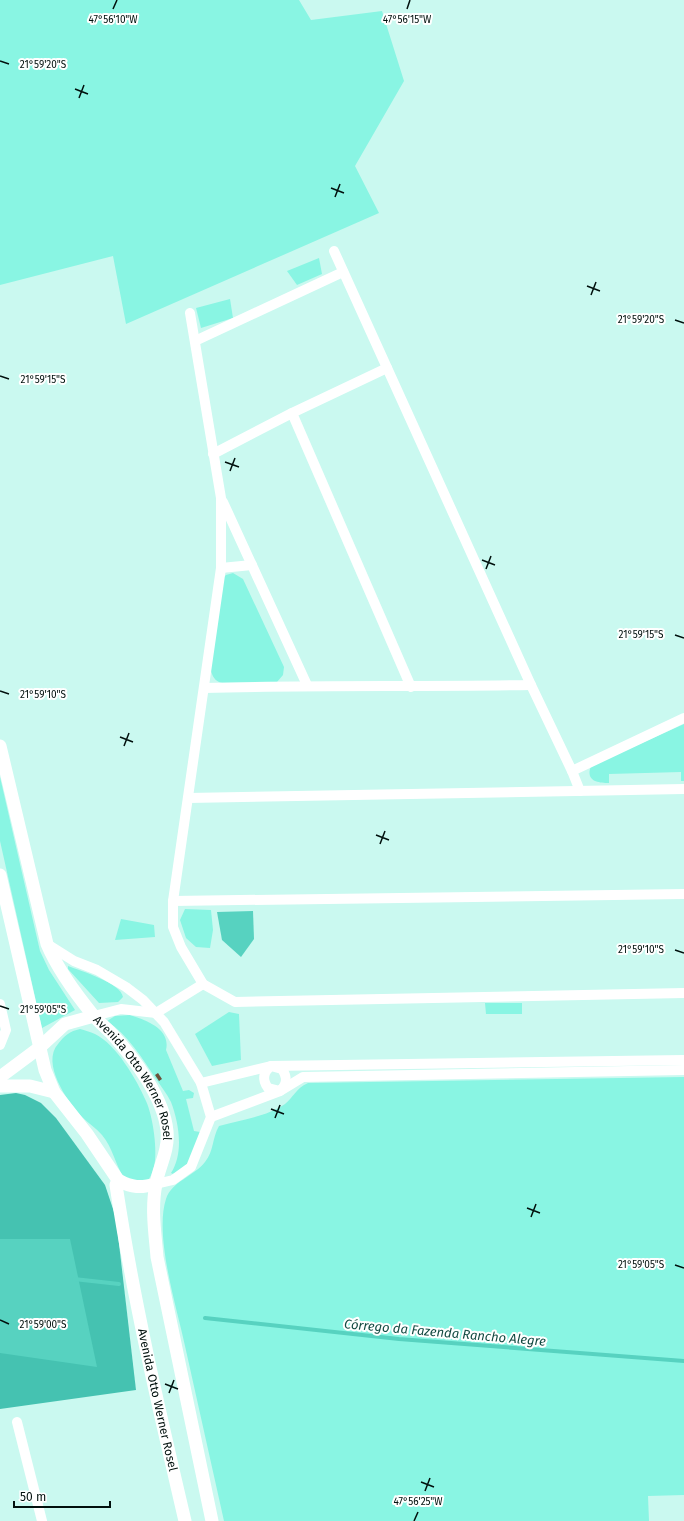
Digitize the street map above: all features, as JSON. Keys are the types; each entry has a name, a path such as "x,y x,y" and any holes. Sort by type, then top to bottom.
{"street":[{"path":"334,251 580,791"},
{"path":"195,341 343,272"},
{"path":"190,313 212,454 221,498 221,568 173,901 173,927 181,947 203,984 235,1002 684,993"},
{"path":"212,454 292,413 386,368"},
{"path":"292,413 411,688"},
{"path":"221,498 307,686"},
{"path":"221,568 252,565"},
{"path":"204,688 307,686 411,688 531,685"},
{"path":"572,771 684,718"},
{"name":"Avenida Otto Werner Rosel","path":"0,746 46,944 57,968 94,1016 113,1035 131,1058 157,1098 162,1110 167,1131 166,1147 156,1184 154,1220 157,1257 212,1521"},
{"path":"188,798 684,789"},
{"path":"0,876 39,1048 45,1070 54,1092 87,1134 118,1180 129,1186 142,1187 173,1180 191,1167 211,1117 201,1084 164,1022 143,1000 126,987 97,970 74,961 46,944"},
{"path":"173,901 684,894"},
{"path":"0,1077 39,1048 65,1024 121,1009 156,1013 203,984"},
{"path":"0,1004 6,1030 1,1044"},
{"path":"201,1084 271,1066 684,1060"},
{"path":"271,1066 282,1069 286,1077 285,1086 280,1091"},
{"path":"271,1066 265,1072 264,1080 268,1088 280,1091"},
{"path":"211,1117 280,1091 303,1077 684,1070"},
{"path":"0,1086 30,1086 54,1092"},
{"name":"Avenida Otto Werner Rosel","path":"118,1180 116,1185 121,1219 137,1306 185,1521"},
{"path":"16,1422 42,1521"}],"shaded area":[{"path":"0,0 299,0 311,20 382,11 404,81 355,166 379,213 126,324 113,256 0,285"},
{"path":"319,258 322,274 297,285 287,271"},
{"path":"230,299 233,318 201,328 196,308"},
{"path":"233,573 243,579 284,667 283,675 277,682 238,684 223,683 217,681 212,674 210,668 223,578 226,575"},
{"path":"684,724 684,781 681,781 681,772 609,774 609,783 597,782 591,778 591,766"},
{"path":"0,777 40,951 49,970 75,1010 42,1028 0,841"},
{"path":"185,909 211,910 213,930 210,948 196,947 186,938 180,920"},
{"path":"253,911 254,939 241,957 222,940 217,912"},
{"path":"121,919 154,925 155,937 115,940"},
{"path":"68,966 108,982 121,992 123,997 118,1002 99,1003 68,969"},
{"path":"485,1003 522,1003 522,1014 486,1014"},
{"path":"229,1012 239,1014 241,1060 212,1066 195,1034"},
{"path":"130,1015 156,1026 161,1031 165,1036 167,1043 166,1050 183,1091 189,1090 194,1093 193,1098 186,1099 194,1131 200,1132 188,1166 173,1174 171,1173 178,1156 179,1138 171,1102 134,1047 122,1033 107,1021 115,1016"},
{"path":"80,1029 95,1034 111,1046 125,1063 146,1101 153,1125 155,1143 154,1169 148,1181 141,1183 124,1178 106,1140 100,1132 84,1119 75,1109 58,1082 52,1061 54,1052 58,1044 65,1036"},
{"path":"684,1077 684,1495 648,1496 649,1521 224,1521 172,1293 163,1232 163,1214 166,1199 169,1193 178,1183 195,1172 208,1158 219,1126 253,1118 270,1112 285,1104 297,1090 308,1083"},
{"path":"16,1093 25,1095 41,1103 56,1118 105,1185 116,1218 136,1390 0,1409 0,1095"},
{"path":"0,1239 70,1239 97,1367 0,1353"}],"building":[{"path":"158,1073 162,1079 159,1081 155,1075"}],"waterway":[{"name":"Córrego da Fazenda Rancho Alegre","path":"74,1279 119,1284"},
{"name":"Córrego da Fazenda Rancho Alegre","path":"205,1318 399,1339 684,1361"}]}
